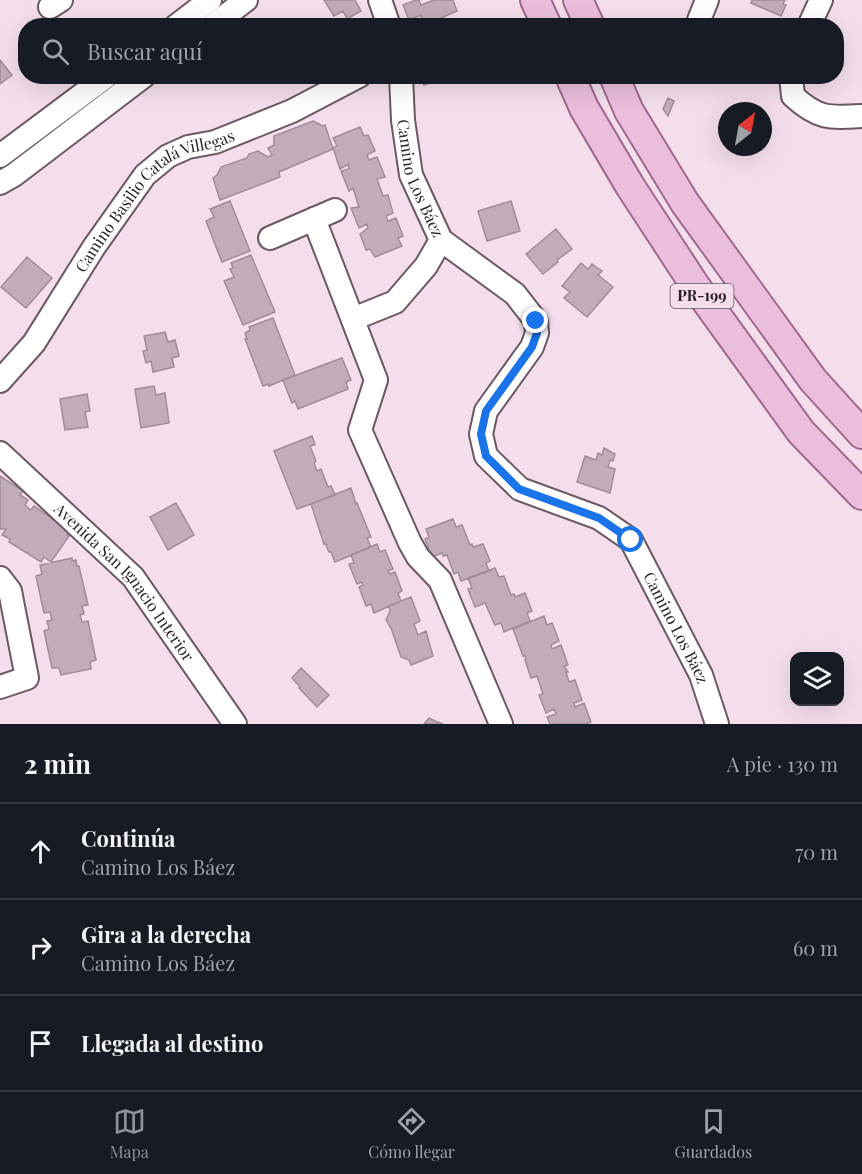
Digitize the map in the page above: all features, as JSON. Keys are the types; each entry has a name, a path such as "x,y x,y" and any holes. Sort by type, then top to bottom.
{"main road":[{"path":"535,0 543,18"},
{"path":"579,0 587,18"},
{"name":"PR-199","path":"574,84 584,108 696,287 801,432 862,495"},
{"name":"PR-199","path":"617,84 629,111 685,203 813,380 862,434"}],"street":[{"path":"186,18 210,0"},
{"path":"222,18 246,0"},
{"path":"380,0 386,18"},
{"path":"813,18 821,0"},
{"path":"1,154 96,84"},
{"path":"0,183 133,84"},
{"name":"Camino Basilio Catalá Villegas","path":"0,381 34,343 94,247 145,175 168,156 188,147 215,142 292,111 343,84"},
{"name":"Camino Los Báez","path":"401,84 403,120 411,175 441,240 515,294 536,321 537,333 532,347 486,411 481,434 486,456 519,489 599,518 631,540 701,675 717,724"},
{"path":"792,84 793,96 809,111 831,118 862,116"},
{"path":"270,237 336,210"},
{"path":"314,219 376,380 360,430 410,543 418,557 440,580 501,724"},
{"path":"353,319 395,302 426,266 441,240"},
{"name":"Avenida San Ignacio Interior","path":"0,453 133,577 235,724"},
{"path":"0,578 10,591 27,678 0,687"}],"building":[{"path":"324,0 355,0 361,11 349,18 343,11 334,16"},
{"path":"416,0 419,0 421,5 434,0 453,0 457,11 441,18 422,18 421,15 408,18 403,5"},
{"path":"752,0 785,0 783,4 786,5 781,16 751,3"},
{"path":"0,60 12,75 0,84"},
{"path":"668,98 674,101 668,116 663,109"},
{"path":"313,121 325,125 333,149 279,172 280,177 220,200 213,178 221,167 247,158 249,154 258,151 268,157 272,155 268,148 274,145 274,136"},
{"path":"360,127 364,136 368,135 375,151 367,155 369,160 377,157 385,177 377,179 383,196 388,195 393,213 386,216 388,221 396,218 403,236 398,238 402,246 375,257 370,249 366,250 360,234 368,228 367,224 359,228 351,208 359,207 353,188 349,191 341,171 349,169 348,164 340,169 333,148 337,146 333,138"},
{"path":"230,201 250,251 222,262 206,221 214,217 210,209"},
{"path":"511,201 520,231 487,241 478,211"},
{"path":"556,229 572,249 543,274 526,254"},
{"path":"251,255 275,312 243,325 224,281 234,277 230,269 233,268 231,263"},
{"path":"27,257 52,278 26,308 1,287"},
{"path":"581,263 588,269 592,264 602,271 598,275 613,287 587,317 564,298 570,292 562,286"},
{"path":"273,318 295,375 269,386 269,384 263,386 245,339 247,339 245,333 250,330 249,327"},
{"path":"165,332 168,342 175,340 179,356 172,358 174,367 153,372 151,361 146,363 143,351 147,350 144,336"},
{"path":"342,358 351,380 346,382 348,389 298,409 295,401 292,403 283,380"},
{"path":"154,386 156,395 165,393 169,423 141,428 135,389"},
{"path":"87,394 90,411 85,412 88,427 65,430 60,399"},
{"path":"312,436 315,445 310,446 317,471 321,469 328,487 331,486 335,495 297,509 274,451"},
{"path":"604,448 615,454 608,467 615,469 610,493 577,482 585,456 596,460 598,453 602,455"},
{"path":"0,476 23,491 20,495 28,500 25,505 31,510 34,506 70,531 51,562 44,557 41,562 2,535 6,529 0,529"},
{"path":"351,488 371,537 367,538 371,547 335,562 331,552 324,544 311,504"},
{"path":"176,503 194,535 168,550 150,517"},
{"path":"453,519 456,527 462,525 470,545 472,544 473,547 483,544 490,561 486,563 489,571 461,581 458,572 454,574 447,555 443,556 442,553 432,557 425,539 429,537 426,529"},
{"path":"377,544 380,552 385,550 393,569 388,571 390,574 395,572 402,591 398,593 401,601 374,613 371,604 366,606 359,587 363,585 361,582 357,584 349,564 354,563 351,555"},
{"path":"72,558 72,561 76,560 79,566 88,605 82,606 84,614 80,615 82,622 88,621 96,660 90,662 91,669 61,675 59,668 52,668 44,631 49,629 47,621 52,620 50,612 44,613 36,576 42,574 40,565"},
{"path":"495,568 499,577 504,576 511,595 514,594 515,597 525,593 532,611 527,613 530,621 504,632 501,623 495,625 485,603 475,607 468,589 472,588 468,578"},
{"path":"411,597 420,621 414,624 418,635 426,631 433,656 411,665 409,660 401,657 386,620 390,611 389,606"},
{"path":"544,616 547,625 552,623 559,641 551,645 552,649 561,645 568,665 564,666 568,672 566,672 569,682 575,680 582,700 574,703 575,707 584,703 591,722 550,724 547,717 556,714 554,709 546,713 539,695 543,694 537,676 531,678 525,655 523,656 513,629"},
{"path":"301,668 329,695 317,707 292,678"},
{"path":"429,718 435,721 443,724 424,724"}],"route":[{"path":"536,321 537,333 532,347 486,411 481,434 486,456 519,489 599,518 631,540"}]}
